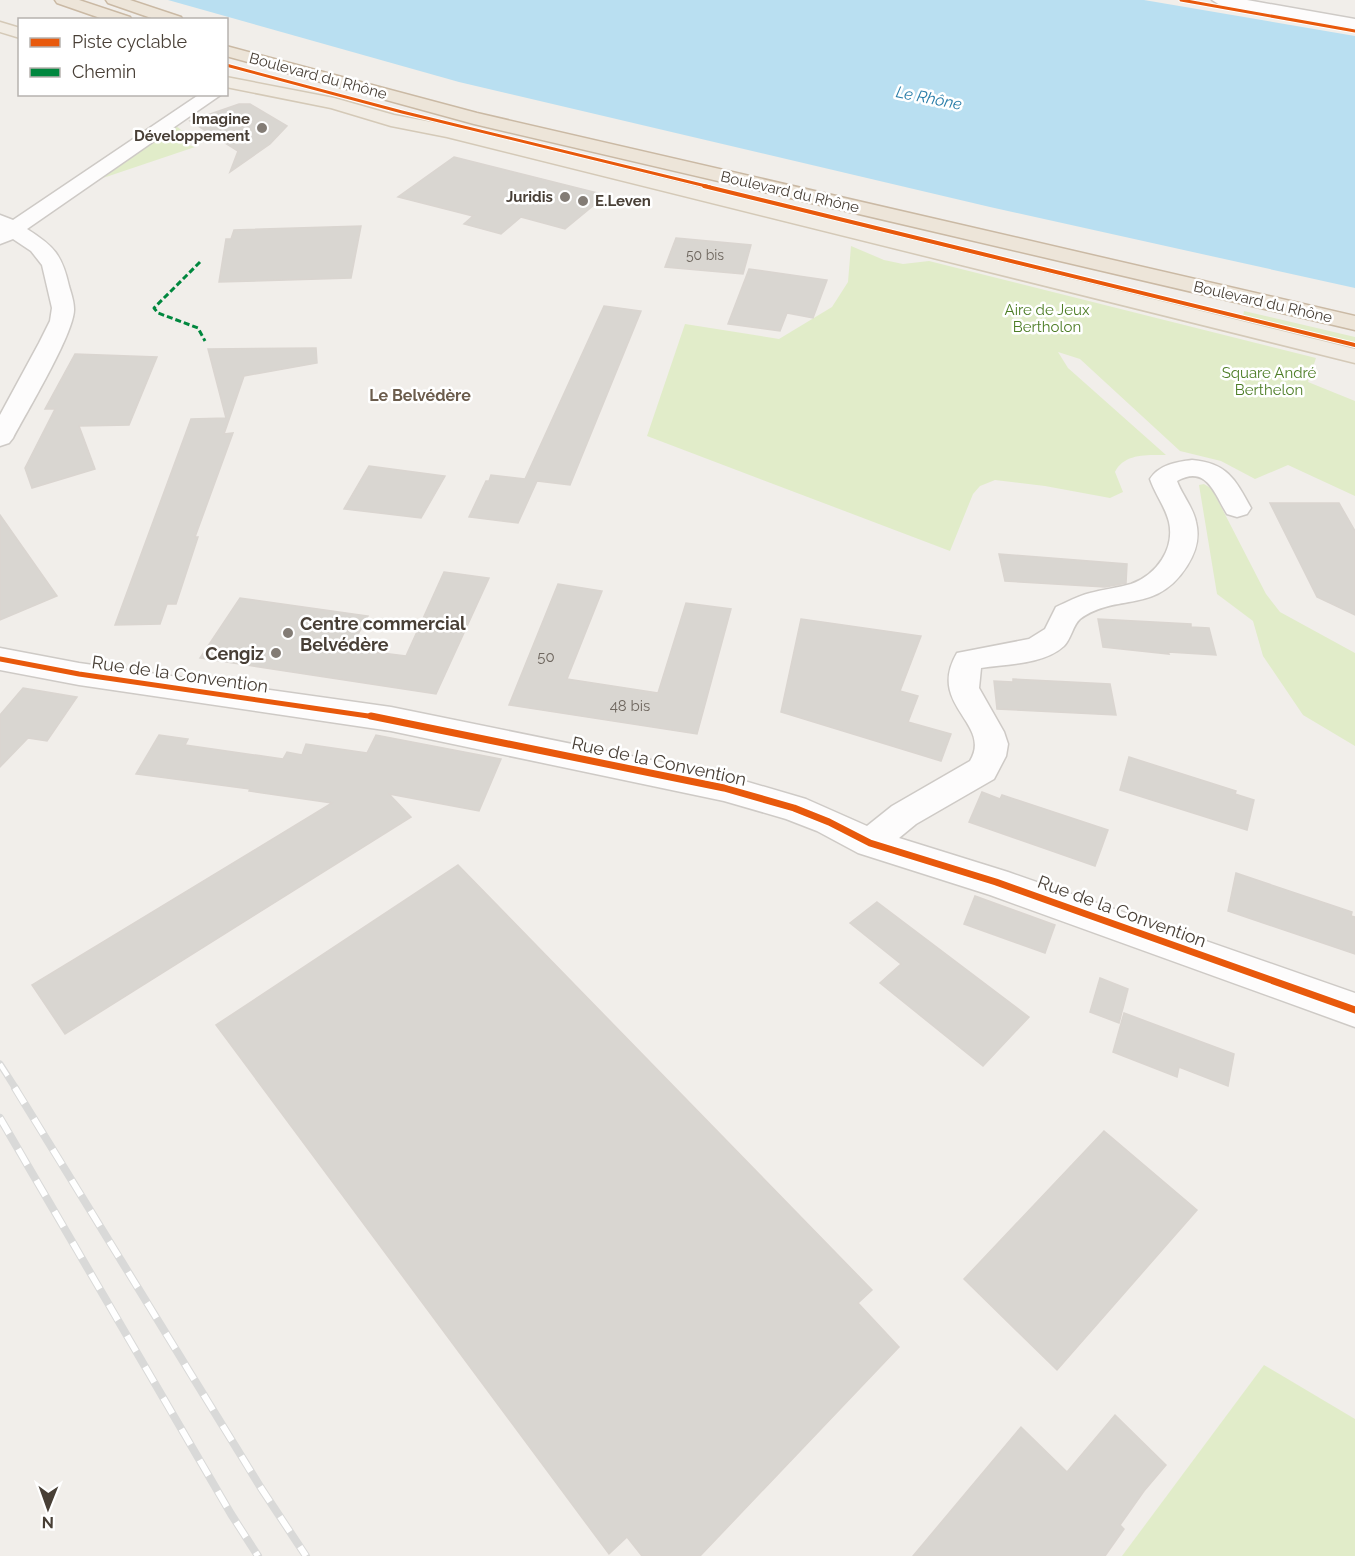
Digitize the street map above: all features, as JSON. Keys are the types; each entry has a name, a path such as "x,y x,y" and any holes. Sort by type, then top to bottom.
{"highway":[{"path":"63,0 118,18"},
{"path":"114,0 169,18"},
{"name":"Boulevard du Rhône","path":"228,37 418,88 616,136 1355,308"},
{"name":"Boulevard du Rhône","path":"228,52 474,118 1355,323"}],"main road":[{"path":"0,27 18,32"},
{"path":"228,87 352,107 391,120 447,131 1355,356"}],"street":[{"path":"1220,0 1355,24"},
{"path":"5,229 209,96"},
{"path":"0,438 51,343 61,321 63,308 53,264 39,246 5,229"},
{"path":"870,843 904,815 982,770 991,760 992,747 988,731 967,696 963,676 968,661 985,655 1023,651 1046,645 1057,635 1066,614 1096,601 1141,591 1159,580 1180,557 1184,530 1181,517 1166,490 1163,479 1169,473 1193,469 1209,472 1220,478 1237,508"},
{"name":"Rue de la Convention","path":"0,659 79,675 391,719 724,788 794,808 829,822 870,843 996,882 1355,1010"}],"green space":[{"path":"176,126 193,139 189,145 195,147 103,178"},
{"path":"851,246 884,260 903,264 929,261 1316,358 1308,382 1355,401 1355,496 1288,465 1255,479 1221,461 1180,451 1080,359 1058,352 1068,368 1166,455 1137,456 1124,461 1115,472 1123,492 1110,498 1045,486 995,480 980,486 973,494 950,551 647,436 685,324 779,339 832,307 848,282"},
{"path":"1244,311 1355,337 1355,344 1243,316"},
{"path":"1204,484 1212,489 1266,594 1280,612 1355,653 1355,746 1303,715 1263,656 1253,621 1217,594 1199,485"},
{"path":"1264,1365 1355,1419 1355,1556 1122,1556"}],"water":[{"name":"Le Rhône","path":"168,0 1144,0 1355,36 1355,288 990,207 459,82"}],"building":[{"path":"239,104 250,104 287,126 270,144 230,172 238,151 190,121"},
{"path":"454,157 606,195 565,229 521,217 501,234 464,224 473,216 398,197"},
{"path":"361,226 351,278 219,282 226,239 231,239 234,230"},
{"path":"676,238 751,245 743,274 665,267"},
{"path":"749,269 827,280 813,318 787,313 780,331 728,324"},
{"path":"604,306 641,311 570,485 537,481 518,523 469,517 491,475 525,479"},
{"path":"316,348 317,363 244,376 224,434 233,433 195,537 198,537 176,604 167,604 160,624 115,625 191,419 226,418 208,349"},
{"path":"75,354 157,357 129,425 79,426 95,469 32,488 25,468 55,409 45,409"},
{"path":"369,466 445,476 421,518 344,509"},
{"path":"1270,503 1339,503 1355,531 1355,615 1317,597"},
{"path":"0,515 57,596 0,620"},
{"path":"999,554 1127,564 1126,583 1105,587 1005,581"},
{"path":"444,572 489,578 436,694 200,658 240,598 368,616 350,649 406,656"},
{"path":"558,584 602,591 567,679 658,693 686,603 731,609 697,734 509,705"},
{"path":"801,619 921,636 900,691 918,696 908,722 951,734 941,761 781,712"},
{"path":"1098,619 1191,624 1191,627 1209,628 1216,655 1168,652 1169,654 1103,647"},
{"path":"1013,679 1110,684 1116,715 997,709 994,681 1013,682"},
{"path":"23,688 77,697 47,741 28,738 0,767 0,715"},
{"path":"159,735 188,739 185,745 283,759 287,752 302,755 306,744 367,753 376,735 501,759 479,811 389,794 411,817 65,1034 32,985 332,803 249,791 250,789 136,774"},
{"path":"1129,757 1236,791 1235,794 1254,800 1247,830 1120,790"},
{"path":"982,792 1000,799 1002,795 1108,830 1095,866 969,822"},
{"path":"458,865 872,1290 858,1303 899,1347 700,1556 642,1556 627,1537 609,1554 216,1025"},
{"path":"1236,873 1352,912 1351,916 1355,917 1355,954 1228,911"},
{"path":"975,896 1055,925 1045,953 964,924"},
{"path":"877,902 1029,1017 983,1066 880,983 901,964 850,923"},
{"path":"1100,978 1128,989 1119,1023 1090,1012"},
{"path":"1124,1013 1234,1054 1228,1086 1179,1067 1177,1077 1113,1052"},
{"path":"1104,1131 1197,1210 1057,1370 964,1279"},
{"path":"1115,1415 1166,1465 1120,1525 1124,1529 1105,1556 913,1556 1021,1427 1067,1472"}],"railway":[{"path":"0,1064 16,1089"},
{"path":"15,1088 261,1488 306,1556"},
{"path":"0,1118 231,1514 258,1556"}],"marked path":[{"path":"200,262 154,308 158,313 198,328 205,341"}],"cycle path":[{"path":"1181,0 1355,31"},
{"path":"228,66 402,112 1355,345"},
{"path":"0,659 79,674 391,719 724,788 794,808 829,822 870,843 996,882 1355,1010"}],"place":[{"name":"Imagine Développement","path":"262,128"},
{"name":"Juridis","path":"565,197"},
{"name":"E.Leven","path":"583,201"},
{"name":"Centre commercial Belvédère","path":"288,633"},
{"name":"Cengiz","path":"276,653"}],"district":[{"name":"Le Belvédère","path":"420,395"}],"park label":[{"name":"Aire de Jeux Bertholon","path":"1047,318"},
{"name":"Square André Berthelon","path":"1269,382"}]}
